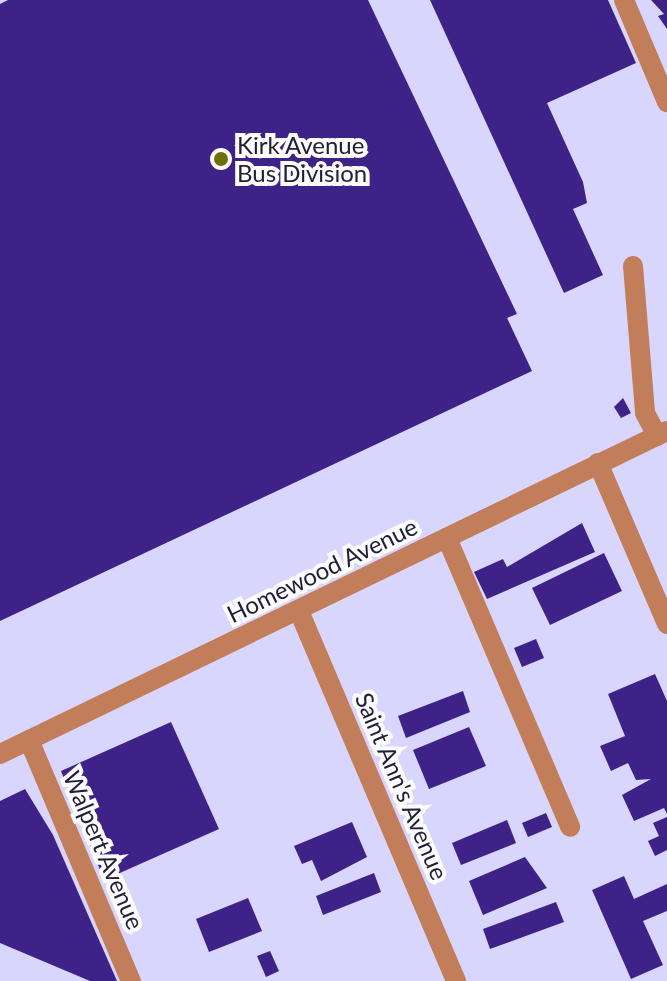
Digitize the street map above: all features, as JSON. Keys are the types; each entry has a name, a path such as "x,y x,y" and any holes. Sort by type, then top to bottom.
{"street":[{"path":"624,0 667,102"},
{"path":"633,266 645,413 662,434"},
{"name":"Homewood Avenue","path":"0,754 662,434"},
{"path":"598,463 667,624"},
{"path":"447,538 570,827"},
{"name":"Saint Ann's Avenue","path":"299,611 456,981"},
{"name":"Walpert Avenue","path":"29,740 131,981"}],"building":[{"name":"Kirk Avenue Bus Division","path":"8,0 368,0 517,314 507,318 532,371 0,621 0,4"},
{"path":"430,0 608,0 636,63 547,103 583,182 587,203 573,209 603,275 564,293"},
{"path":"651,0 667,0 667,29 658,16 664,14"},
{"path":"623,398 631,413 621,418 614,407"},
{"path":"582,523 595,552 487,599 474,572 503,559 507,567"},
{"path":"604,553 622,591 550,625 532,588"},
{"path":"536,639 544,658 522,667 514,648"},
{"path":"655,674 667,701 667,814 664,808 634,821 622,795 651,779 636,780 628,763 611,771 600,746 625,736 608,694"},
{"path":"463,691 470,712 406,738 398,716"},
{"path":"171,722 219,829 104,880 61,771"},
{"path":"469,727 486,766 429,789 413,750"},
{"path":"25,789 53,835 117,981 90,981 0,943 0,801"},
{"path":"546,813 552,827 528,837 522,823"},
{"path":"667,817 667,850 655,856 648,841 659,836 653,823"},
{"path":"507,820 516,843 461,865 452,843"},
{"path":"352,822 367,857 321,881 312,860 302,864 294,846"},
{"path":"525,857 547,888 483,915 469,881"},
{"path":"374,873 381,892 323,915 316,896"},
{"path":"624,876 634,899 667,884 667,911 643,921 663,965 631,979 592,890"},
{"path":"248,898 262,931 209,952 196,919"},
{"path":"556,902 564,922 490,949 483,929"},
{"path":"270,951 279,971 266,977 257,956"}],"place":[{"name":"Kirk Avenue Bus Division","path":"221,159"}]}
